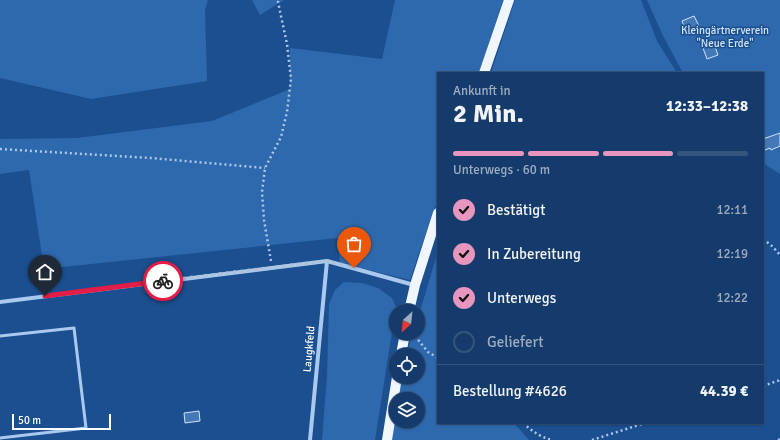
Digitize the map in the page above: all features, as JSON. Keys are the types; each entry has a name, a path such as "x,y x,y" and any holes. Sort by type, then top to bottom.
{"main road":[{"path":"484,72 509,0"},
{"path":"411,304 415,285 437,216"},
{"path":"388,440 396,384"}],"street":[{"path":"0,302 327,261 415,285"},
{"name":"Laugkfeld","path":"310,440 327,261"}],"lane":[{"path":"0,336 74,328 86,428 0,438"}],"path":[{"path":"272,267 264,220 262,192 265,168 281,137 287,112 291,79 287,44 278,2 279,0"},
{"path":"0,149 151,158 265,168"},
{"path":"764,240 772,246 780,256"},
{"path":"418,340 428,352 437,357"},
{"path":"764,386 780,380"},
{"path":"524,424 530,430 543,438 552,440"},
{"path":"592,440 642,424"}],"green space":[{"path":"0,0 208,0 205,10 207,81 91,99 0,78"},
{"path":"252,0 284,0 260,15"},
{"path":"395,0 503,0 479,72 437,72 437,202 410,280 340,263 338,238 44,269 29,170 0,174 0,139 77,138 212,121 290,89 290,48 382,59"},
{"path":"515,0 641,0 657,41 676,72 491,72"},
{"name":"Kleingärtnerverein \"Neue Erde\"","path":"647,0 780,0 780,174 764,164 764,72 682,72 663,36"},
{"path":"437,254 437,424 515,424 529,440 392,440 394,428 425,428 425,392 399,392 400,384 425,384 425,348 408,348 411,340 425,340 425,304 422,304"},
{"path":"344,282 362,283 378,288 392,298 395,304 389,304 389,340 391,340 375,440 322,440 327,376 329,304 335,290"}],"building":[{"path":"694,16 699,26 686,31 682,21"},
{"path":"714,44 718,55 707,59 703,48"},
{"path":"780,133 780,146 771,150 770,148 764,151 764,139"},
{"path":"199,411 200,421 185,423 184,413"}],"way so far":[{"path":"163,281 327,261 354,268"}],"route":[{"path":"45,296 163,281"}]}
